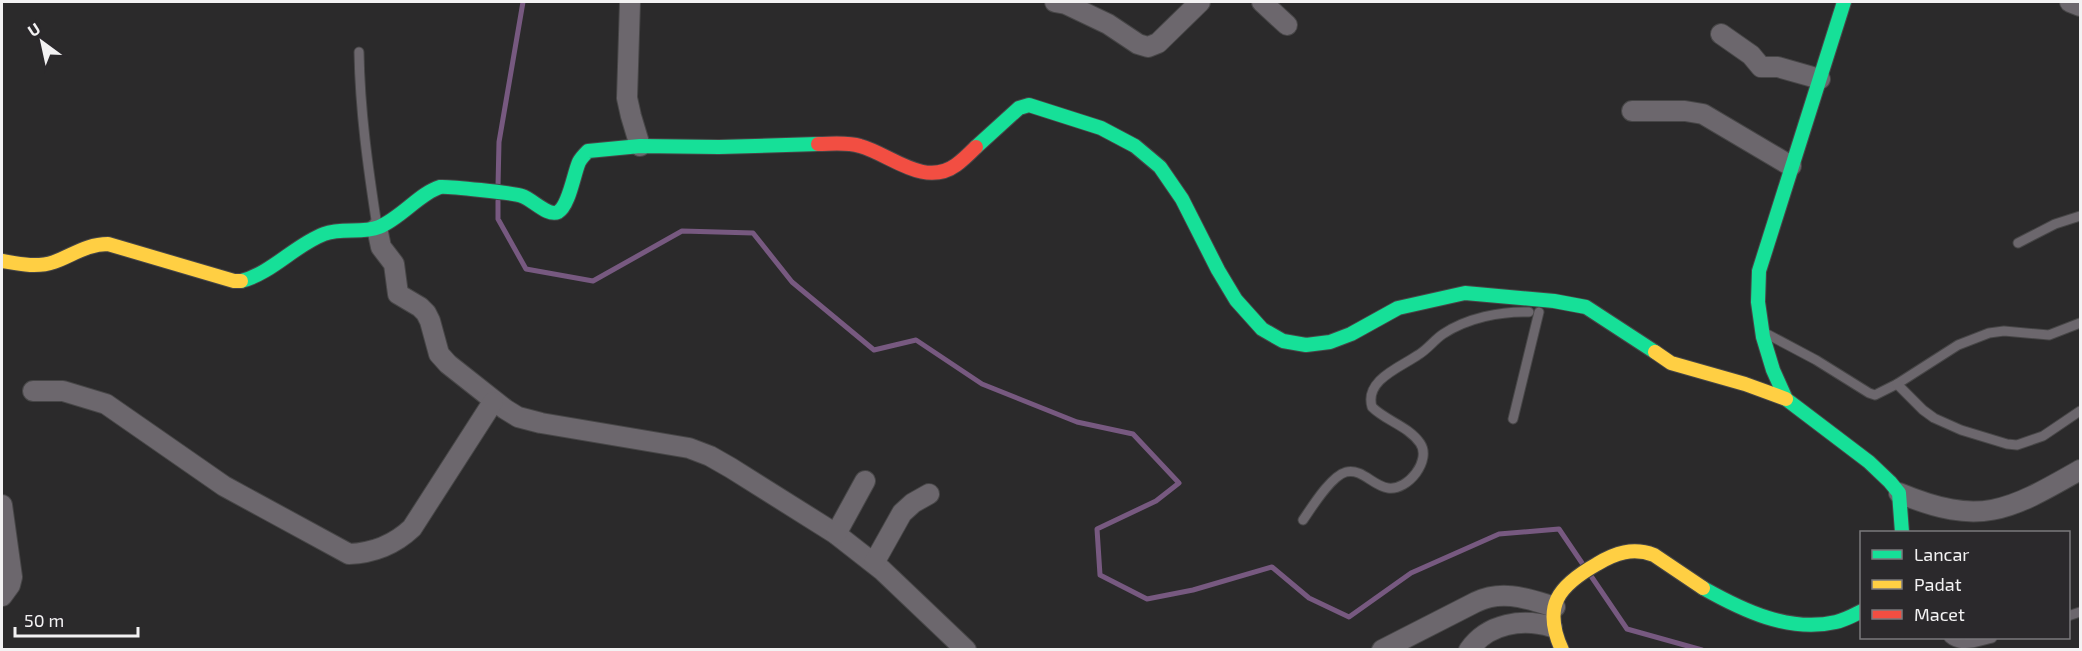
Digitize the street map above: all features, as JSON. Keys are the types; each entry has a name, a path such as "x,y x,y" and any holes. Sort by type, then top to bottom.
{"street":[{"path":"630,2 627,98 640,146"},
{"path":"1055,2 1066,4 1108,24 1138,44 1148,47 1158,43 1200,2"},
{"path":"1262,2 1287,25"},
{"path":"1786,399 1773,373 1762,331 1757,283 1791,166 1844,2"},
{"path":"2070,2 2080,6"},
{"path":"1721,34 1751,55 1761,67 1778,67 1820,79"},
{"path":"2,261 20,264 49,264 96,243 108,244 237,282 252,278 323,234 332,231 377,228 401,215 422,198 441,187 521,195 551,213 558,212 564,206 580,160 585,153 592,150 640,146 856,144 912,168 936,174 955,166 1019,108 1029,105 1101,128 1135,146 1160,167 1182,199 1236,300 1262,329 1283,341 1306,345 1330,342 1351,334 1398,308 1445,296 1475,294 1554,301 1586,307 1671,363 1745,384 1786,399 1869,462 1899,493 1947,510 1990,511 2018,503 2080,470"},
{"path":"1632,111 1685,111 1703,114 1791,166"},
{"path":"377,228 381,247 394,264 398,294 426,313 443,359 493,402 518,417 541,423 698,451 740,473 836,534 873,563 966,650"},
{"path":"33,391 63,391 106,404 224,486 350,554 380,549 397,541 412,528 493,402"},
{"path":"836,534 865,482"},
{"path":"1899,493 1902,531"},
{"path":"873,563 902,513 913,503 929,494"},
{"path":"2,505 12,577 10,585 2,596"},
{"path":"1562,650 1553,617 1565,585 1572,578 1608,556 1629,550 1647,552 1738,618 1790,636 1817,636 1846,624 1860,613"},
{"path":"1382,650 1490,597 1519,596 1553,617"},
{"path":"1469,650 1480,637 1498,627 1553,617"}],"lane":[{"path":"359,52 364,144 377,228"},
{"path":"2018,243 2055,224 2080,216"},
{"path":"1303,520 1339,475 1346,472 1358,472 1385,488 1394,488 1410,479 1421,464 1423,448 1418,441 1407,429 1372,406 1371,392 1384,377 1420,354 1443,334 1458,327 1502,312 1543,312 1513,419"},
{"path":"1582,318 1601,326 1640,352 1671,363"},
{"path":"1762,331 1875,395 1897,384 1958,345 1989,333 2004,331 2049,335 2080,323"},
{"path":"1897,384 1934,418 1961,430 2007,444 2017,445 2043,436 2080,411"},
{"path":"1950,639 1963,644 1987,639"}],"waterway":[{"path":"498,186 499,142 523,2"},
{"path":"498,201 498,219 526,269 593,281 682,231 753,233 792,282 874,350 916,340 982,384 1077,422 1133,434 1179,483 1156,501 1097,529 1100,575 1147,599 1193,590 1272,567 1309,598 1349,617 1411,573 1499,534 1559,529 1582,563"},
{"path":"1591,576 1627,629 1702,650"}],"traffic: fast":[{"path":"1844,2 1759,271 1758,302 1763,337 1773,370 1786,399 1869,462 1890,482 1899,493 1902,531"},
{"path":"976,147 1019,108 1029,105 1101,128 1135,146 1160,167 1182,199 1236,300 1262,329 1283,341 1306,345 1330,342 1351,334 1398,308 1465,293 1554,301 1586,307 1655,352"},
{"path":"241,281 263,272 324,234 379,227 440,187 517,195 550,212 558,212 562,209 568,196 579,162 588,151 640,146 719,147 818,144"},
{"path":"1703,588 1750,611 1784,622 1818,625 1846,619 1860,612"}],"traffic: slow":[{"path":"2,261 28,265 48,264 87,248 108,244 234,281 241,281"},
{"path":"1655,352 1671,363 1745,384 1786,399"},
{"path":"1562,650 1554,621 1557,599 1572,581 1604,560 1631,551 1654,555 1703,588"}],"traffic: jam":[{"path":"818,144 860,146 907,167 932,173 944,171 956,165 976,147"}]}
